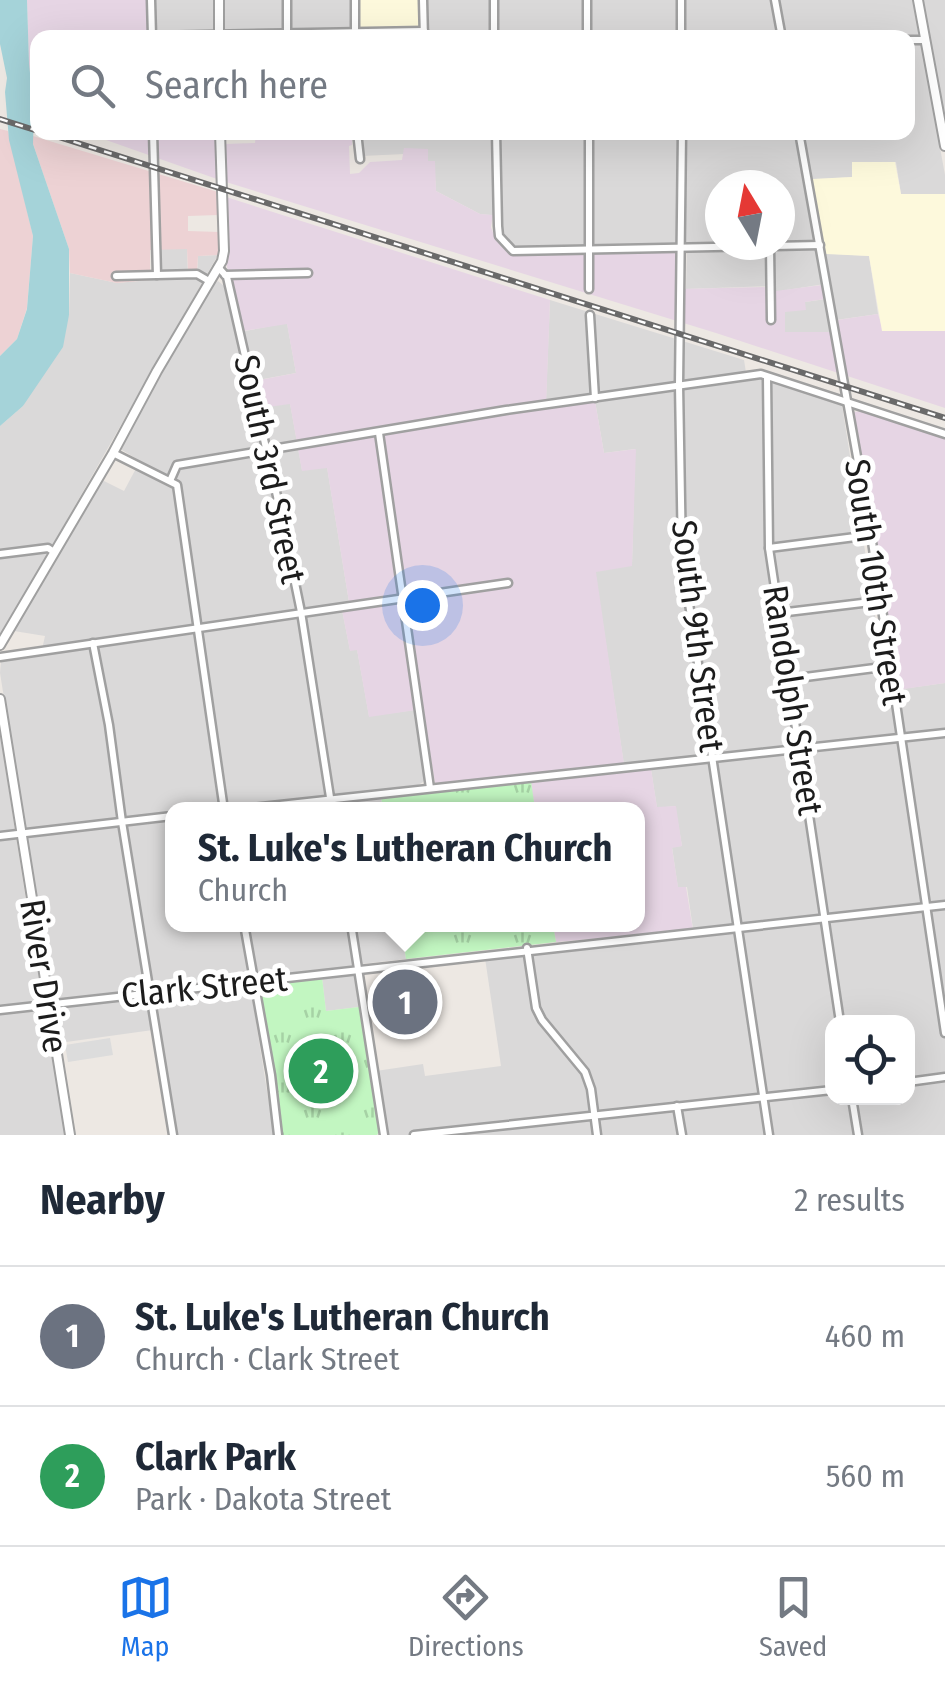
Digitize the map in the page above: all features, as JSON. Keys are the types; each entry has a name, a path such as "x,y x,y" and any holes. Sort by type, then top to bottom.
{"street":[{"path":"151,0 152,30"},
{"path":"219,0 219,30"},
{"path":"287,0 288,30"},
{"path":"355,0 355,30"},
{"path":"423,0 424,30"},
{"path":"494,0 494,30"},
{"path":"586,0 587,30"},
{"path":"680,0 681,30"},
{"path":"775,0 781,30"},
{"path":"918,0 945,146"},
{"path":"915,40 925,40"},
{"path":"153,140 157,275"},
{"path":"0,645 218,267 224,251 220,140"},
{"path":"358,140 360,159"},
{"path":"496,140 499,236 514,251 705,247"},
{"path":"589,140 590,289"},
{"name":"South 9th Street","path":"682,140 682,557 769,1135"},
{"name":"South 10th Street","path":"800,140 871,535 945,1034"},
{"path":"795,245 820,244"},
{"path":"770,260 770,320"},
{"path":"218,267 226,275 308,273"},
{"path":"116,276 197,274 209,281"},
{"name":"South 3rd Street","path":"226,275 301,612 331,802"},
{"path":"590,315 595,398"},
{"path":"170,481 177,465 506,410 761,374 945,434"},
{"name":"Randolph Street","path":"766,377 769,548 839,1015"},
{"path":"378,433 430,788"},
{"path":"113,453 177,485 223,802"},
{"path":"769,548 871,535"},
{"path":"0,554 48,548 54,552"},
{"path":"0,658 508,583"},
{"path":"779,613 880,601"},
{"path":"93,643 173,1135"},
{"path":"790,679 890,666"},
{"name":"River Drive","path":"0,698 70,1135"},
{"path":"304,802 945,733"},
{"path":"0,836 165,817"},
{"name":"Clark Street","path":"0,1010 527,948 945,905"},
{"path":"245,932 278,1135"},
{"path":"352,932 384,1135"},
{"path":"527,948 536,1008 585,1072 597,1135"},
{"path":"915,1081 945,1077"},
{"path":"414,1135 825,1091"},
{"path":"853,1105 858,1135"},
{"path":"677,1106 682,1135"}],"shaded area":[{"path":"27,0 147,0 148,30 30,30 30,75"},
{"path":"155,0 214,0 215,30 155,30"},
{"path":"224,0 350,0 351,30 224,30"},
{"path":"358,0 419,0 419,30 358,29"},
{"path":"426,0 913,0 945,175 945,194 901,194 896,162 852,163 852,177 804,180 817,253 869,256 878,314 829,321 830,332 785,332 785,312 805,302 833,298 831,283 774,292 773,286 686,289 687,243 510,245 502,236 501,216 480,214 436,191 434,161 404,149 404,154 362,156 360,140 915,140 915,30 426,30"},
{"path":"922,0 945,0 945,128"},
{"path":"0,129 8,131 33,236 27,308 17,339 0,356"},
{"path":"33,140 46,140 218,192 218,215 188,216 188,231 219,232 218,255 198,256 197,270 188,270 187,249 150,250 150,280 117,283 70,273 69,249"},
{"path":"106,140 216,140 217,179"},
{"path":"352,140 350,174 359,173 370,162 402,160 404,148 428,149 428,161 435,161 436,191 480,214 493,215 491,227 495,238 512,252 676,252 678,289 768,287 768,292 822,285 825,299 805,302 806,310 785,312 785,332 839,332 837,320 878,314 883,331 945,331 945,408 226,182 225,144"},
{"path":"852,162 895,162 901,194 945,194 945,331 882,331 869,256 826,254 812,179 852,177"},
{"path":"226,197 550,300 546,408 595,401 604,453 636,449 632,566 596,572 625,771 651,769 657,807 676,806 682,846 672,848 678,887 686,887 693,930 556,942 554,932 645,932 645,802 534,802 529,774 435,783 423,709 369,717 357,650 350,651 342,610 350,608 327,468 302,471 290,404 260,408 254,381 296,373 287,324 243,331 226,263"},
{"path":"158,249 187,249 188,279 197,279 198,256 218,255 0,637 0,426 23,406 69,315 70,273 117,283 158,279"},
{"path":"218,281 224,286 235,333 287,323 296,373 247,382 253,409 290,403 302,470 327,467 349,602 341,604 342,610 350,650 357,649 369,716 415,710 425,778 415,787 380,791 382,802 165,802 165,932 402,932 406,959 352,965 359,1007 326,1011 321,969 249,978 274,1135 178,1135 160,1029 59,1043 0,673 1,661 41,654 45,636 14,631 100,479 124,491 140,461 120,445"},
{"path":"550,300 744,360 747,379 760,378 842,405 887,691 945,683 945,1135 386,1135 376,1071 423,1064 425,1076 501,1066 485,958 694,936 687,887 678,888 672,847 682,846 675,806 657,808 650,763 624,765 595,571 632,565 635,449 604,453 595,401 605,399 603,392 546,400"},
{"path":"861,411 945,438 945,683 897,690 853,414"},
{"path":"0,734 28,913 65,1135 0,1135"},
{"path":"110,1038 113,1055 68,1062 65,1045"}],"green space":[{"path":"531,781 534,802 382,802 381,797"},
{"path":"402,932 554,932 556,942 406,959"},
{"path":"322,977 326,1011 359,1007 377,1135 283,1135 258,986"}],"water":[{"path":"0,0 27,0 30,140 69,249 69,315 63,347 23,406 0,426 0,356 17,339 27,309 33,236 9,140 7,78 0,44"}],"railway":[{"path":"0,119 30,128"},
{"path":"68,140 945,418"}],"place":[{"name":"St. Luke's Lutheran Church","path":"405,1002"},
{"name":"Clark Park","path":"321,1071"}]}
